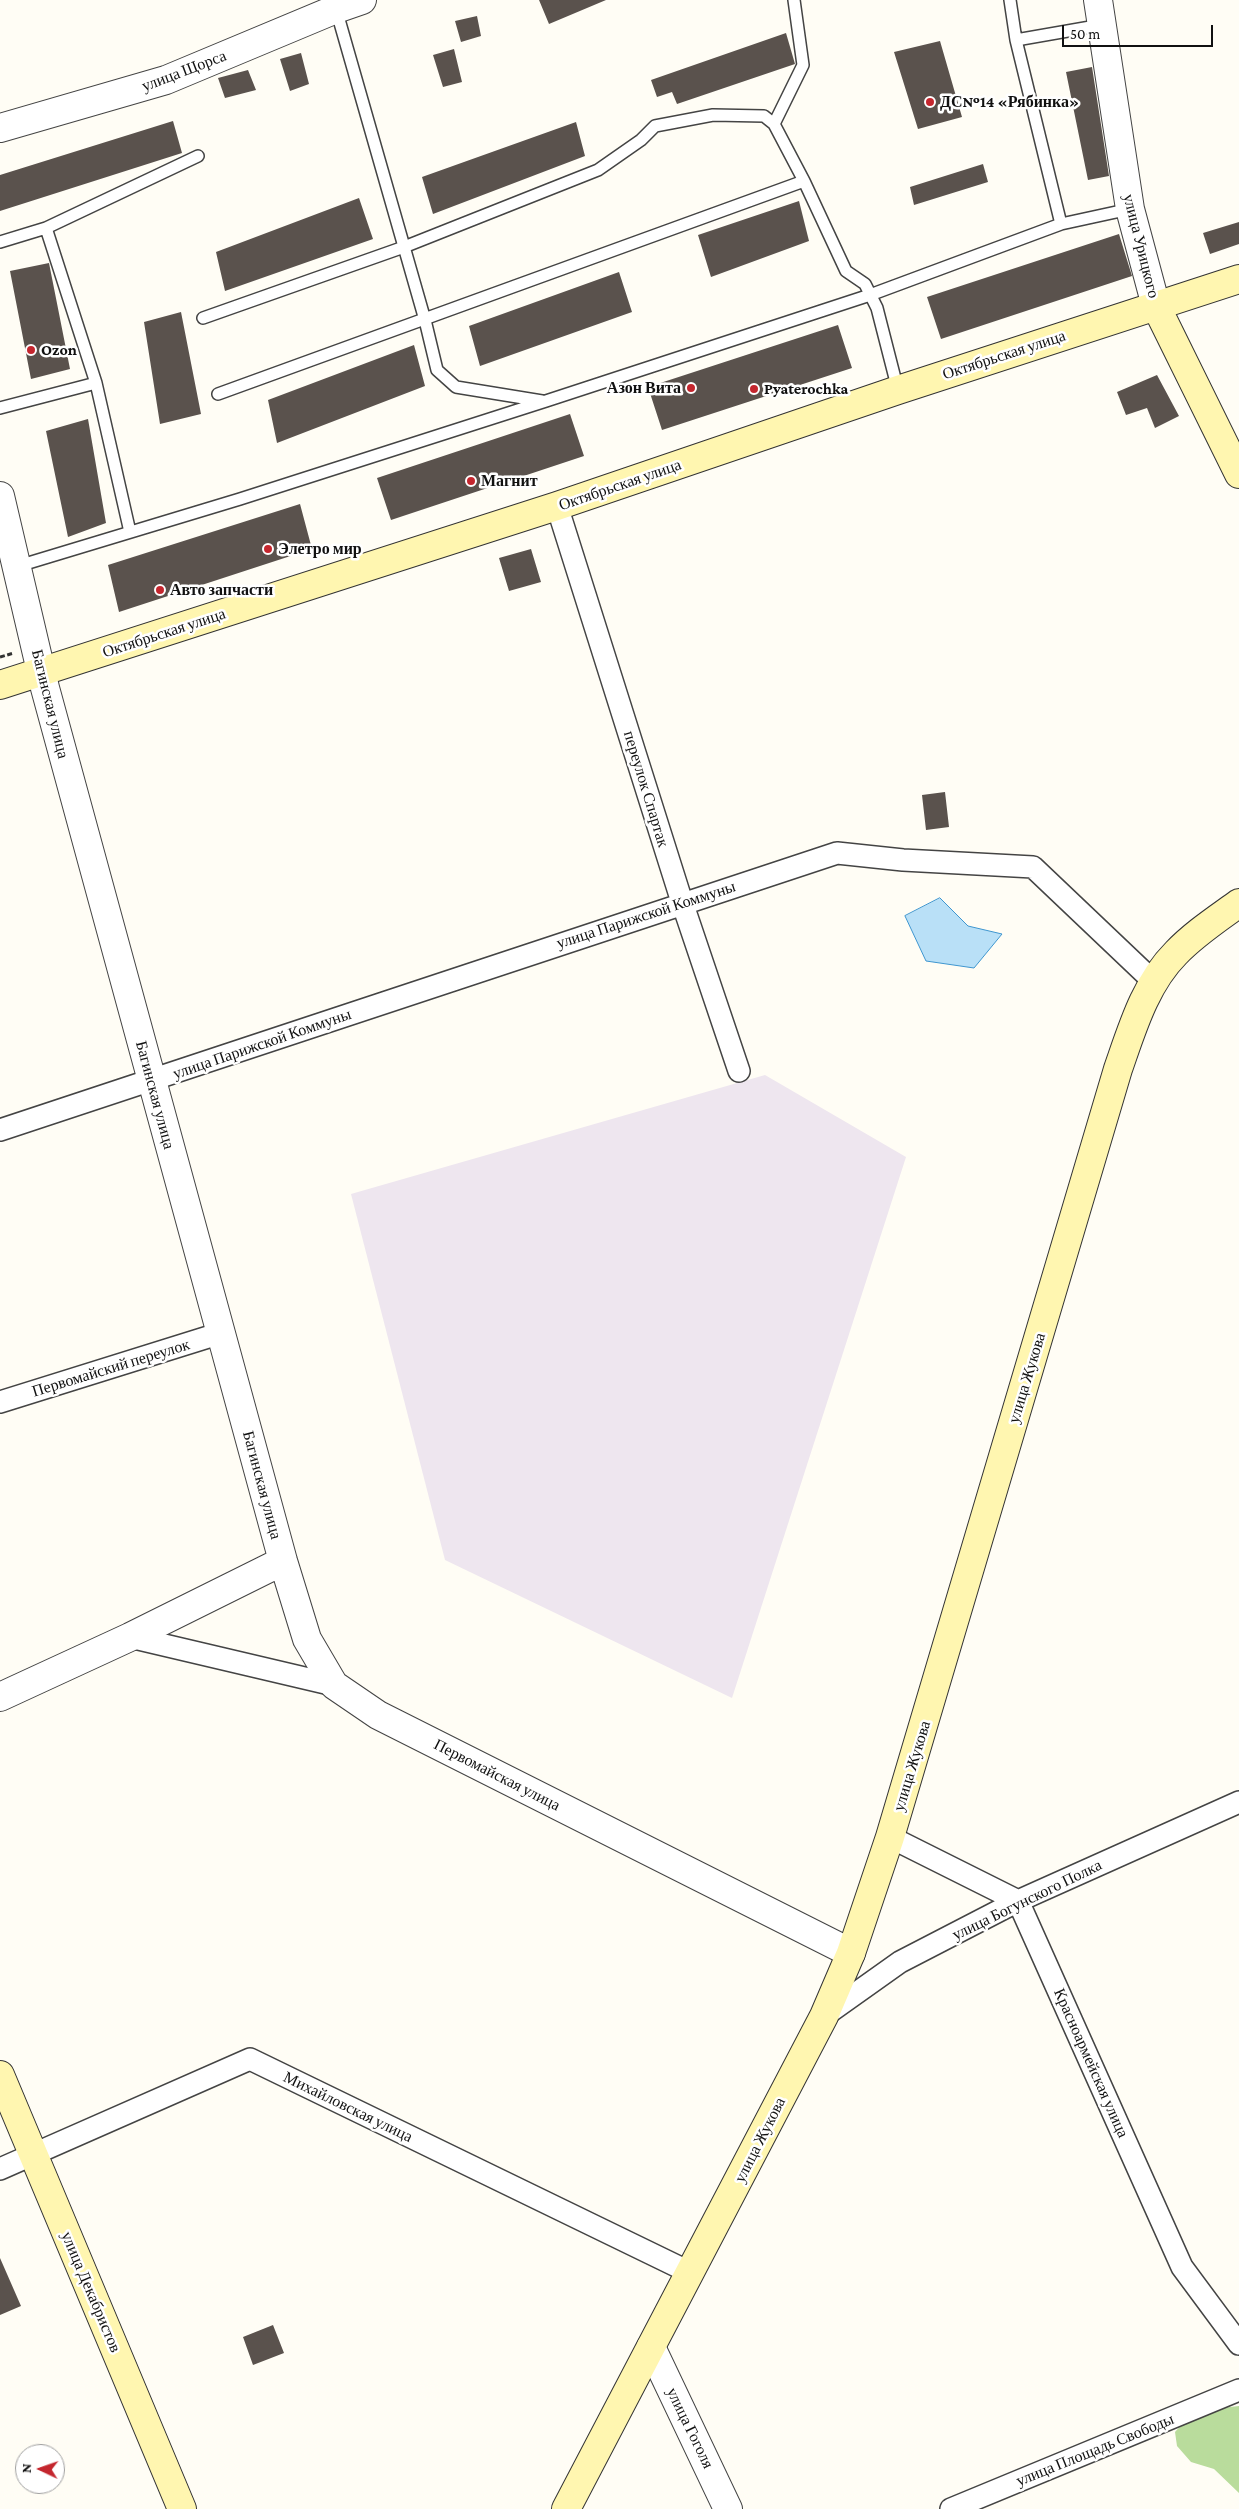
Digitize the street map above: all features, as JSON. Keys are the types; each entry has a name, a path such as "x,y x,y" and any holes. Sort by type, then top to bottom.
{"main road":[{"name":"Октябрьская улица","path":"0,685 557,506 898,390 1239,280"},
{"name":"улица Урицкого","path":"1156,306 1239,474"},
{"path":"1154,982 1174,954 1201,930 1239,903"},
{"name":"улица Жукова","path":"566,2509 824,2016 850,1953 890,1838 1118,1069 1138,1014 1154,982"},
{"name":"улица Декабристов","path":"0,2075 182,2509"}],"street":[{"name":"улица Щорса","path":"0,128 166,80 362,0"},
{"name":"улица Урицкого","path":"1100,12 1130,209 1156,306"},
{"name":"Багинская улица","path":"0,496 41,672 283,1561 307,1639 334,1685"},
{"name":"переулок Спартак","path":"557,506 682,902 739,1071"},
{"name":"улица Парижской Коммуны","path":"0,1130 682,902 837,853 903,860 1033,867 1154,982"},
{"name":"Первомайский переулок","path":"0,1402 221,1333"},
{"path":"0,1696 130,1638 283,1561"},
{"name":"Первомайская улица","path":"130,1638 334,1685 378,1716 850,1953"},
{"name":"улица Богунского Полка","path":"824,2016 900,1962 1018,1901 1239,1802"},
{"path":"890,1838 1018,1901"},
{"name":"Красноармейская улица","path":"1018,1901 1182,2267 1239,2344"},
{"name":"Михайловская улица","path":"0,2169 250,2059 691,2273"},
{"name":"улица Гоголя","path":"651,2347 728,2509"},
{"name":"улица Площадь Свободы","path":"951,2509 1239,2390"}],"lane":[{"path":"774,124 803,65 794,0"},
{"path":"1010,0 1016,40 1061,224"},
{"path":"336,9 426,320 437,370 456,387 546,401"},
{"path":"1016,40 1100,12"},
{"path":"203,318 404,247 598,170 641,140 655,126 713,115 764,116 774,124 804,181 846,271 865,284 877,308 898,390"},
{"path":"0,242 46,228 198,156"},
{"path":"218,394 426,320 804,181"},
{"path":"16,567 250,496 870,295 1061,224 1130,209"},
{"path":"46,228 96,383 130,532"},
{"path":"0,408 96,383"}],"shaded area":[{"path":"765,1075 906,1157 732,1698 445,1560 351,1194"}],"green space":[{"path":"1239,2406 1239,2493 1214,2469 1191,2462 1177,2446 1175,2432 1196,2416 1221,2408"}],"water":[{"path":"940,898 968,926 1002,934 974,968 926,961 905,916"}],"building":[{"path":"539,0 606,0 549,24"},
{"path":"477,16 481,36 461,42 455,21"},
{"path":"786,33 795,64 677,104 672,92 657,97 651,80"},
{"path":"940,41 962,117 918,129 894,52"},
{"path":"454,49 462,82 443,87 433,55"},
{"path":"301,53 309,84 290,91 280,59"},
{"path":"1092,67 1109,176 1088,180 1066,72"},
{"path":"248,70 256,90 225,98 218,78"},
{"path":"173,121 182,153 0,211 0,175"},
{"path":"576,122 585,156 433,214 422,177"},
{"path":"983,164 988,182 914,205 910,187"},
{"path":"359,198 373,239 225,291 216,252"},
{"path":"799,201 809,241 711,277 698,235"},
{"path":"1239,222 1239,244 1210,254 1203,233"},
{"path":"1119,234 1132,276 941,339 927,297"},
{"path":"49,263 70,369 31,379 10,271"},
{"path":"619,272 632,312 480,366 469,326"},
{"path":"181,312 201,414 160,424 144,322"},
{"path":"838,325 852,368 662,430 648,387"},
{"path":"414,345 425,386 277,443 268,400"},
{"path":"1157,375 1179,416 1155,428 1147,408 1126,415 1117,392"},
{"path":"570,414 584,456 391,520 377,478"},
{"path":"88,419 106,523 68,537 46,431"},
{"path":"300,504 312,549 119,612 108,565"},
{"path":"531,549 541,582 509,591 499,558"},
{"path":"945,792 949,827 926,830 922,795"},
{"path":"0,2258 21,2306 0,2315"},
{"path":"273,2325 284,2353 253,2365 243,2337"}],"place":[{"name":"ДС№14 «Рябинка»","path":"930,102"},
{"name":"Ozon","path":"31,350"},
{"name":"Азон Вита","path":"691,388"},
{"name":"Pyaterochka","path":"754,389"},
{"name":"Магнит","path":"471,481"},
{"name":"Элетро мир","path":"268,549"},
{"name":"Авто запчасти","path":"160,590"}]}
